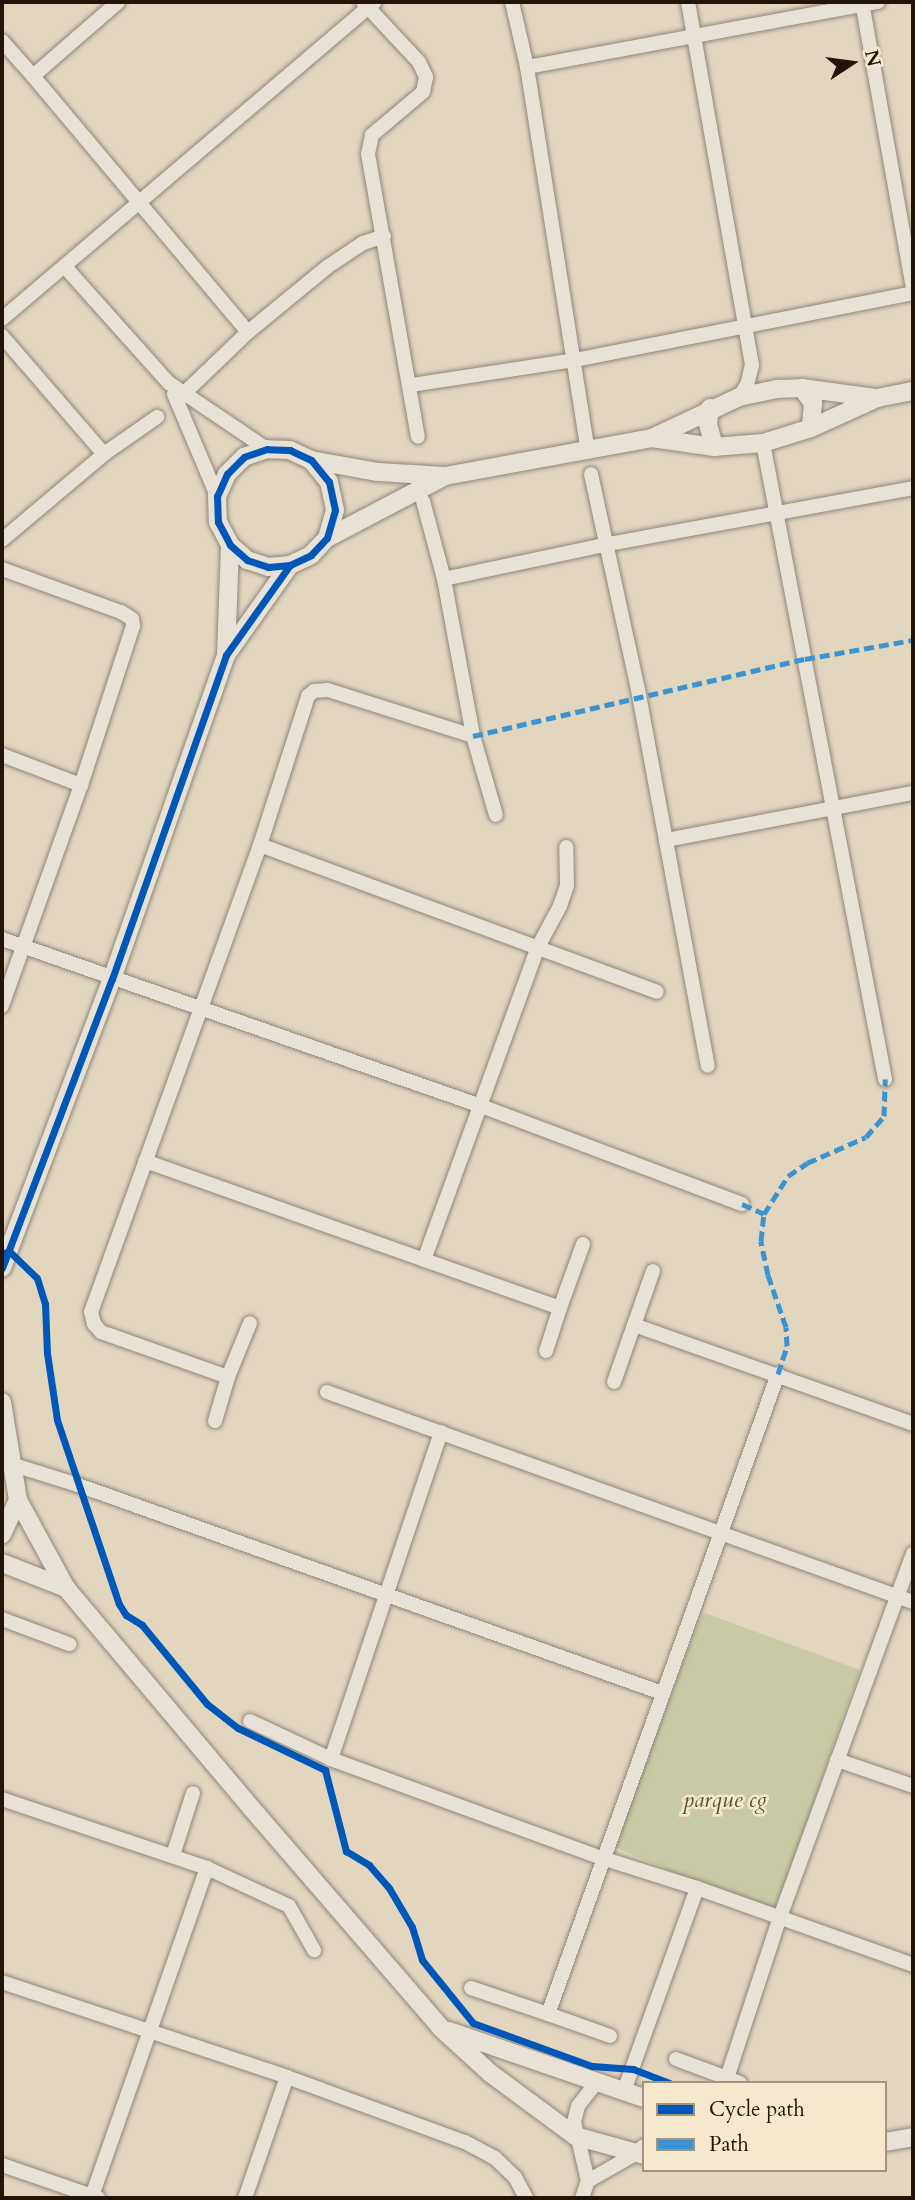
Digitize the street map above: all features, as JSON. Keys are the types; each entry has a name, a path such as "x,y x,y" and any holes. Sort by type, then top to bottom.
{"street":[{"path":"33,76 118,2"},
{"path":"512,2 527,67 588,452"},
{"path":"688,2 752,365 747,385 739,397"},
{"path":"527,67 878,2"},
{"path":"411,385 575,360 913,291 862,3"},
{"path":"2,319 66,268 368,4 419,62 426,77 423,92 372,135 368,154 411,385 418,438"},
{"path":"2,41 141,201 248,332"},
{"path":"180,397 248,332 327,267 363,243 384,236"},
{"path":"66,268 180,397 217,496 218,522 230,545 247,560 268,566 290,565 311,555 327,538 445,476"},
{"path":"2,336 104,454"},
{"path":"752,365 765,383 777,389"},
{"path":"217,496 227,474 244,457 267,449 290,450 311,460 378,472 445,476 588,452 652,438 710,408 739,397 777,389 802,388 877,398"},
{"path":"802,388 813,403 811,428"},
{"path":"652,438 714,447 763,443 811,428 877,398 913,391"},
{"path":"180,397 267,449"},
{"path":"710,408 708,424 714,447"},
{"path":"2,540 104,454 157,417"},
{"path":"763,443 779,514 885,1079"},
{"path":"311,460 329,482 335,510 327,538"},
{"path":"591,474 608,544 708,1066"},
{"path":"444,579 608,544 913,488"},
{"path":"424,501 444,579 473,736 496,815"},
{"path":"226,655 230,545"},
{"path":"2,1268 113,979 226,655 290,565"},
{"path":"2,569 121,612 132,620 133,626 81,785 2,1006"},
{"path":"228,1377 101,1332 94,1324 91,1312 203,1008 308,696 314,691 328,690 473,736"},
{"path":"2,755 81,785"},
{"path":"666,840 913,793"},
{"path":"260,845 657,992"},
{"path":"424,1260 538,947 560,906 567,886 566,847"},
{"path":"2,939 481,1106 742,1203"},
{"path":"145,1161 560,1308"},
{"path":"546,1351 583,1244"},
{"path":"614,1382 653,1271"},
{"path":"215,1421 228,1377 250,1323"},
{"path":"634,1325 913,1423"},
{"path":"548,2014 778,1374"},
{"path":"327,1392 913,1602"},
{"path":"2,1402 18,1500 66,1588 253,1810 442,2029 490,2073 575,2136 641,2152"},
{"path":"331,1759 441,1432"},
{"path":"14,1465 385,1593 662,1693"},
{"path":"2,1535 18,1500"},
{"path":"677,2059 734,2080 780,1917 913,1554"},
{"path":"2,1563 66,1588"},
{"path":"2,1619 69,1644"},
{"path":"250,1721 331,1759 605,1859 697,1888 913,1965"},
{"path":"838,1760 913,1786"},
{"path":"173,1855 193,1793"},
{"path":"2,1800 173,1855 289,1906 314,1950"},
{"path":"2,2165 95,2197 207,1868"},
{"path":"624,2091 697,1888"},
{"path":"2,1982 151,2029 465,2142 495,2158 515,2177 526,2198"},
{"path":"471,1988 610,2036"},
{"path":"442,2029 642,2097"},
{"path":"245,2198 288,2077"},
{"path":"582,2198 588,2181 575,2136 578,2106 596,2083"},
{"path":"887,2142 913,2137"},
{"path":"588,2181 641,2152"}],"green space":[{"name":"parque cg","path":"705,1613 860,1670 825,1768 780,1917 614,1847 701,1615"}],"marked path":[{"path":"473,736 805,659 913,640"},
{"path":"778,1374 787,1346 786,1327 768,1275 761,1241 764,1214 788,1176 807,1163 866,1137 884,1116 885,1079"},
{"path":"742,1204 764,1214"}],"cycle path":[{"path":"2,1268 112,979 226,655 290,565 311,555 327,538 335,510 329,482 311,460 290,450 267,449 244,457 227,474 217,496 218,522 230,545 247,560 268,567 290,565"},
{"path":"2,1253 10,1252 37,1278 45,1304 47,1353 57,1420 119,1604 126,1615 142,1625 207,1704 238,1728 325,1770 346,1851 369,1865 389,1888 412,1927 422,1960 473,2023 592,2066 633,2069 664,2081"}]}
